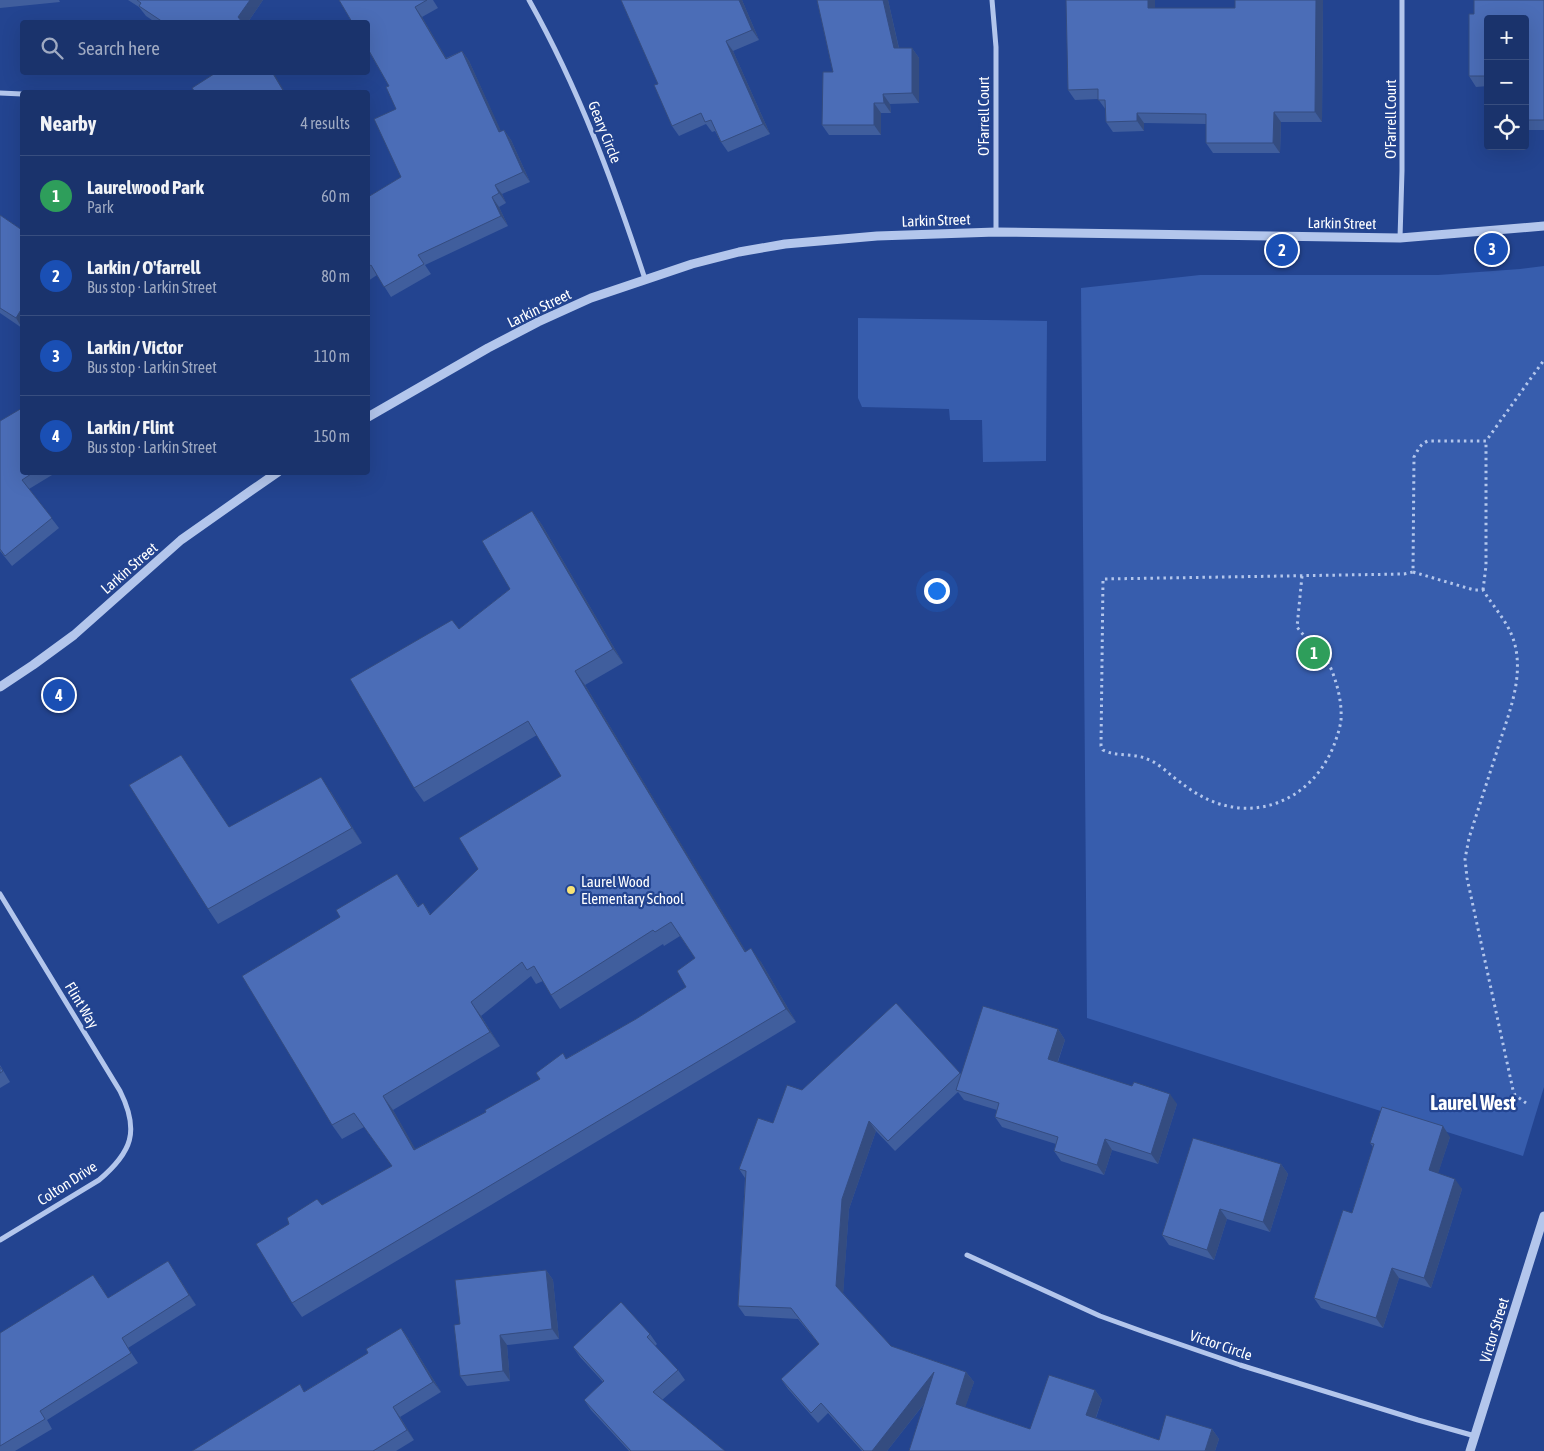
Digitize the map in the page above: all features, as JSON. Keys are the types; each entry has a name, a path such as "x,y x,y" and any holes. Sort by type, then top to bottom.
{"street":[{"name":"Geary Circle","path":"529,0 572,84 595,138 618,197 645,279"},
{"name":"O'Farrell Court","path":"992,0 996,47 996,232"},
{"name":"O'Farrell Court","path":"1400,238 1402,0"},
{"path":"0,93 20,94"},
{"name":"Larkin Street","path":"370,417 447,371 538,322 591,298 692,264 739,252 785,244 877,236 996,232 1400,238 1544,226"},
{"name":"Larkin Street","path":"0,687 74,635 181,540 274,475"},
{"name":"Flint Way","path":"0,894 120,1091 128,1110 132,1132"},
{"name":"Colton Drive","path":"0,1240 99,1180 122,1156 129,1144 132,1132"},
{"name":"Victor Street","path":"1470,1451 1544,1216"},
{"name":"Victor Circle","path":"967,1255 1100,1316 1139,1330 1249,1368 1475,1436"}],"path":[{"path":"1526,1103 1515,1095 1513,1090 1467,878 1465,859 1466,849 1515,693 1517,658 1515,644 1508,625 1483,590 1486,566 1486,441 1544,360"},
{"path":"1413,572 1414,457 1423,443 1428,441 1486,441"},
{"path":"1302,576 1297,628 1326,659 1333,672 1340,695 1341,709 1341,722 1335,743 1328,759 1312,781 1282,801 1256,807 1236,807 1220,804 1196,794 1146,758 1114,754 1103,750 1101,746 1103,579 1404,574 1413,572 1474,590 1483,590"}],"shaded area":[{"path":"1544,266 1544,1087 1523,1156 1087,1018 1081,288 1200,275 1438,275"},
{"path":"858,318 1047,321 1046,461 983,462 982,420 950,420 949,409 862,407 858,398"}],"building":[{"path":"137,0 250,0 238,17 240,20 160,20 139,6 141,3"},
{"path":"339,0 427,0 415,7 446,59 462,51 499,132 504,130 523,172 495,185 499,193 492,197 501,216 418,255 424,264 384,287 370,266 370,196 401,177 374,119 396,109 386,87 389,86 370,53 370,20 351,20"},
{"path":"621,0 739,0 752,30 726,41 763,124 721,142 711,120 705,122 701,113 672,126 654,85 658,84"},
{"path":"817,0 883,0 894,48 912,48 912,93 883,94 884,103 874,103 874,125 822,125 823,72 833,72"},
{"path":"1066,0 1148,0 1148,8 1235,8 1235,0 1316,0 1315,112 1274,112 1273,143 1206,143 1206,114 1137,113 1137,121 1106,122 1105,100 1098,100 1098,89 1068,90"},
{"path":"1474,0 1544,0 1544,120 1529,120 1529,15 1484,15 1484,76 1469,76 1469,14 1474,14"},
{"path":"212,75 274,75 283,90 194,90 192,88"},
{"path":"0,215 20,229 20,311 16,318 0,308"},
{"path":"20,409 20,475 30,475 22,480 52,518 5,556 0,549 0,421"},
{"path":"532,511 613,649 575,671 745,952 751,948 786,1009 292,1303 256,1244 289,1224 287,1218 317,1199 322,1205 392,1166 354,1113 332,1125 242,976 340,917 336,910 397,874 418,907 423,903 430,915 478,869 459,838 561,776 528,721 414,788 350,679 452,620 459,629 510,589 482,541","holes":["671,922 695,958 677,971 686,987 636,1019 566,1059 563,1053 536,1073 540,1079 485,1110 486,1112 414,1150 383,1096 490,1032 471,1002 522,962 527,970 534,966 551,995 653,930 655,932"]},
{"path":"181,755 229,827 321,777 352,828 208,909 129,785"},
{"path":"896,1003 960,1073 888,1141 869,1121 842,1199 836,1286 891,1346 966,1372 956,1404 1030,1429 1049,1375 1095,1390 1086,1415 1159,1440 1166,1415 1212,1429 1205,1451 909,1451 934,1372 872,1451 864,1451 821,1403 811,1413 781,1379 819,1344 791,1308 738,1306 746,1171 739,1169 758,1118 773,1123 787,1085 802,1090"},
{"path":"983,1006 1058,1029 1048,1059 1132,1086 1134,1082 1170,1094 1151,1154 1105,1139 1097,1165 1054,1151 1058,1137 995,1117 999,1103 956,1090"},
{"path":"1382,1107 1443,1126 1429,1170 1455,1179 1424,1278 1392,1268 1376,1318 1314,1298 1343,1210 1352,1213 1374,1144 1370,1143"},
{"path":"1193,1138 1281,1164 1263,1222 1220,1209 1207,1250 1162,1235"},
{"path":"168,1261 189,1295 122,1338 131,1353 40,1411 45,1419 0,1446 0,1333 93,1275 108,1298"},
{"path":"546,1270 552,1329 500,1335 503,1371 460,1376 454,1325 460,1324 455,1280"},
{"path":"621,1302 650,1334 647,1337 678,1370 653,1392 725,1451 631,1451 584,1400 604,1381 573,1347"},
{"path":"401,1328 433,1382 393,1407 407,1430 373,1451 192,1451 300,1384 304,1392 368,1353 366,1349"}],"place":[{"name":"Larkin / Victor","path":"1492,249"},
{"name":"Larkin / O'farrell","path":"1282,250"},
{"name":"Laurelwood Park","path":"1314,653"},
{"name":"Larkin / Flint","path":"59,695"},
{"name":"Laurel Wood Elementary School","path":"571,890"}],"district":[{"name":"Laurel West","path":"1473,1102"}]}
